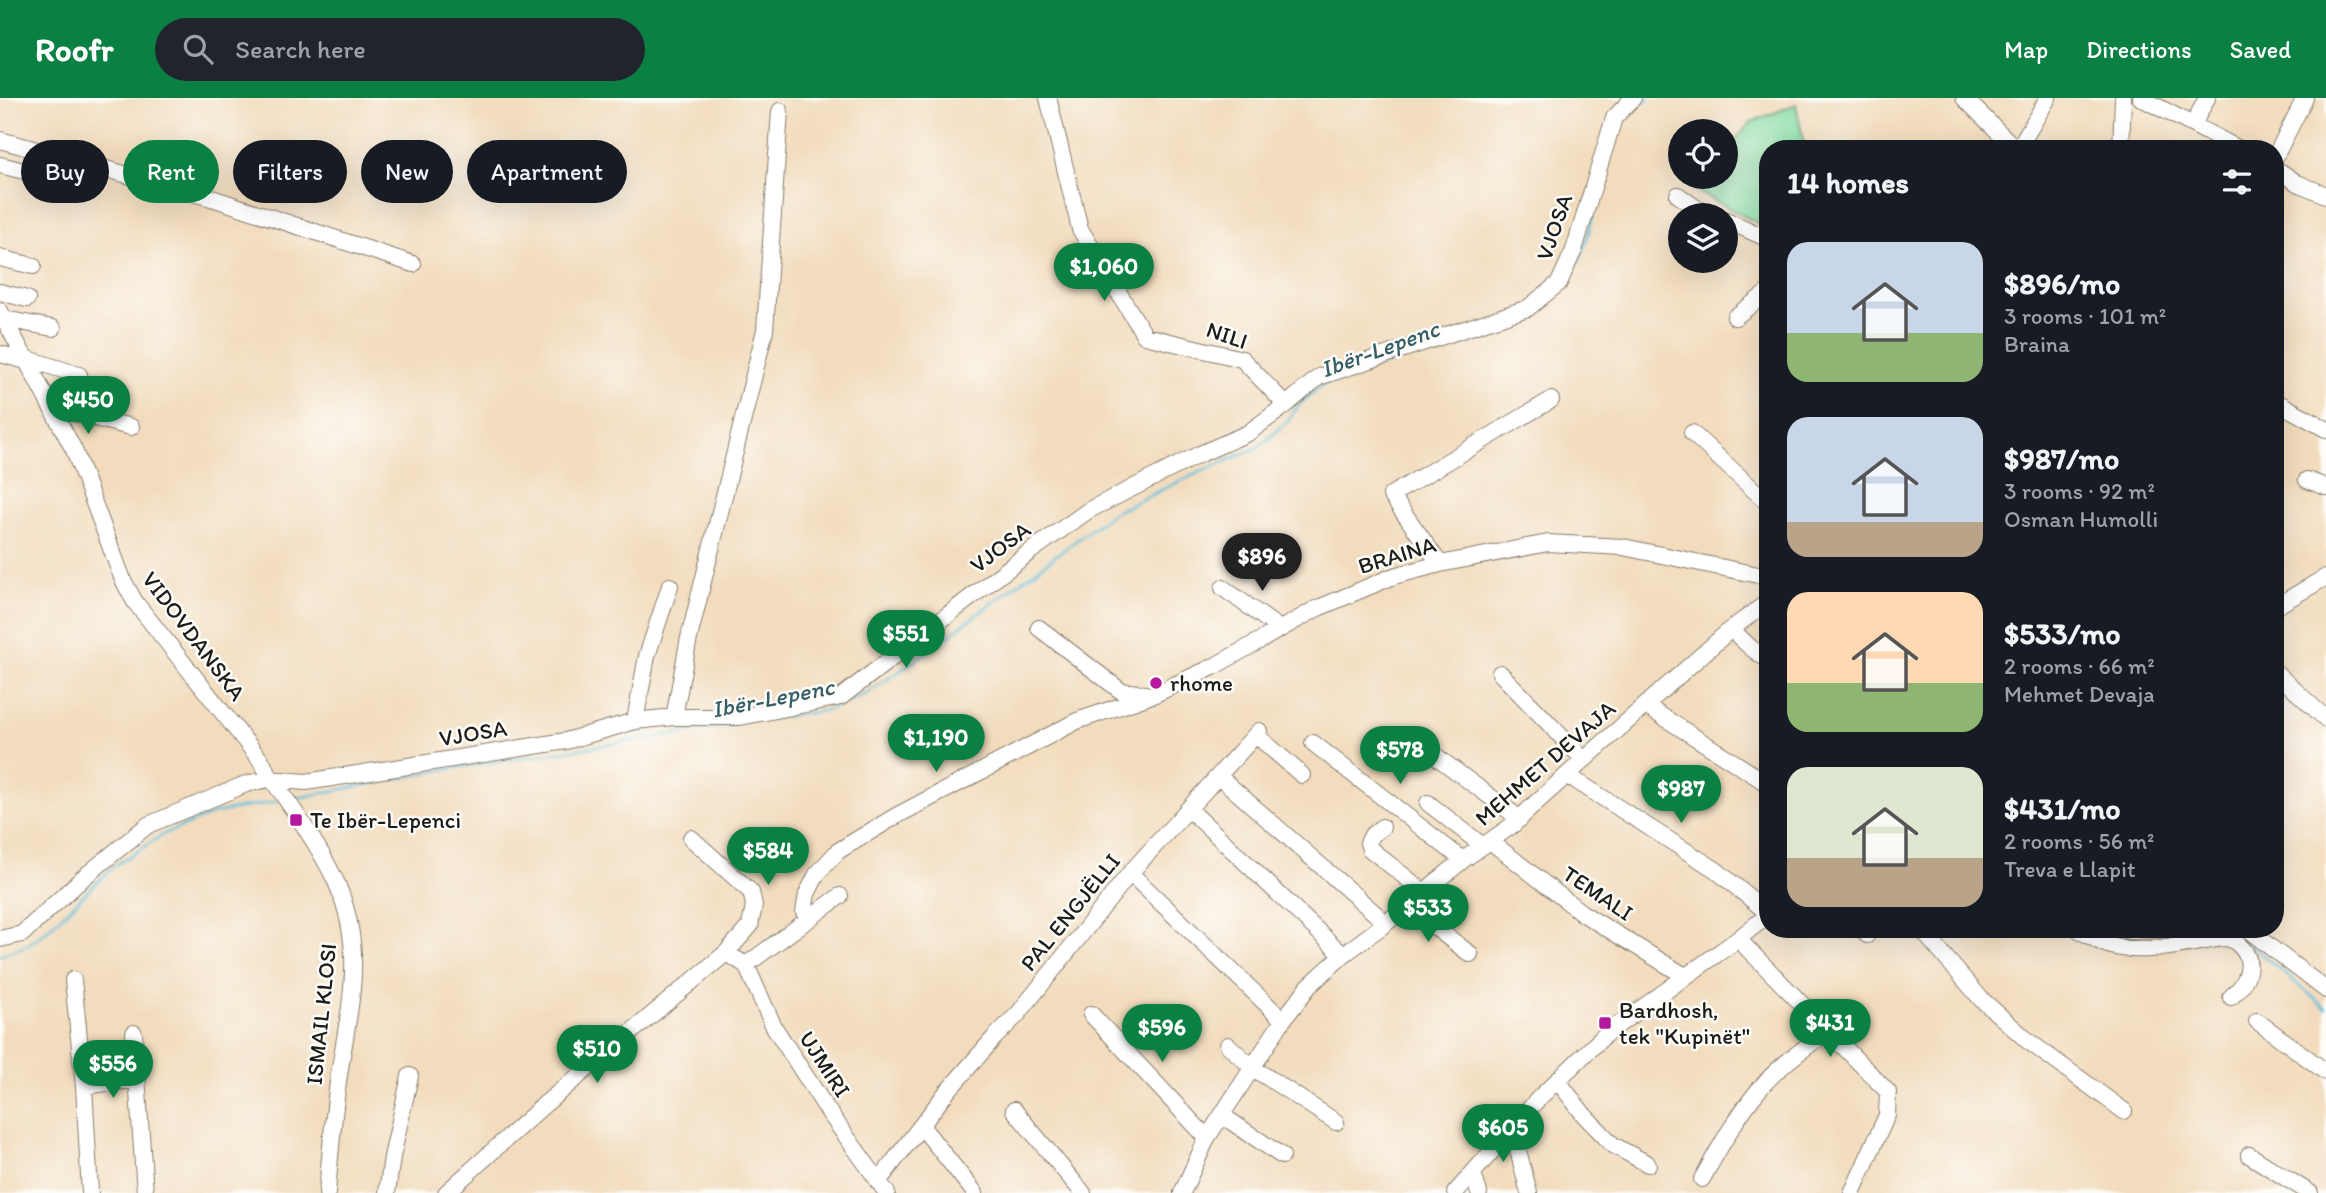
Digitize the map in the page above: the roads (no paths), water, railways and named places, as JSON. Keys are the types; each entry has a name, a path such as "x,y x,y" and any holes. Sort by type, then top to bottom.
{"street":[{"name":"NILI","path":"1048,98 1080,229 1145,336 1242,359 1286,405"},
{"name":"VJOSA","path":"0,939 22,934 84,877 148,825 246,784 269,779 306,782 566,741 635,722 674,717 740,717 841,697 1031,551 1089,510 1248,433 1319,377 1528,308 1559,283 1574,250 1614,118 1633,98"},
{"path":"1964,98 2008,140"},
{"path":"2022,140 2048,98"},
{"path":"2122,140 2123,98"},
{"path":"2141,98 2222,140"},
{"path":"2193,125 2207,98"},
{"path":"2283,140 2305,98"},
{"path":"674,717 689,638 765,330 780,110"},
{"path":"0,140 215,200 413,264"},
{"path":"0,165 21,170"},
{"path":"2284,174 2297,183 2326,195"},
{"path":"1678,195 1689,203"},
{"path":"1738,225 1759,235"},
{"path":"0,258 33,267"},
{"path":"0,292 27,299"},
{"path":"1735,317 1759,299"},
{"path":"2,315 53,328"},
{"name":"VIDOVDANSKA","path":"2,315 54,408 74,450 123,580 135,601 262,762 269,779"},
{"path":"0,354 79,375"},
{"path":"1440,564 1391,495 1552,400"},
{"path":"2284,406 2326,429"},
{"path":"54,408 131,427"},
{"path":"1692,433 1759,495"},
{"path":"2307,480 2326,487"},
{"name":"BRAINA","path":"808,920 804,912 807,894 817,874 838,851 896,816 1077,721 1153,695 1213,667 1316,608 1394,576 1548,543 1623,547 1759,574"},
{"path":"2284,597 2326,577"},
{"path":"635,722 647,656 670,586"},
{"path":"1223,588 1280,629"},
{"name":"MEHMET DEVAJA","path":"1182,1193 1207,1138 1283,1020 1310,986 1343,955 1462,860 1520,819 1731,629 1759,609"},
{"path":"1039,628 1121,691 1153,695"},
{"path":"1731,629 1759,654"},
{"path":"1500,673 1584,760"},
{"path":"2284,680 2326,719"},
{"path":"1646,706 1759,778"},
{"name":"PAL ENGJËLLI","path":"883,1187 946,1093 1018,1014 1130,873 1258,733 1302,775"},
{"path":"1313,743 1462,860"},
{"path":"1425,748 1520,819"},
{"path":"1567,775 1716,870 1759,906"},
{"name":"ISMAIL KLOSI","path":"269,779 308,829 335,880 344,901 354,943 347,1037 338,1079 327,1193"},
{"path":"1223,780 1386,923"},
{"name":"TEMALI","path":"1428,803 1582,913 1685,976"},
{"path":"1189,809 1343,955"},
{"path":"1382,827 1372,835 1368,843 1370,849 1424,892"},
{"path":"446,1193 545,1104 726,953 750,926 754,905 751,892 691,838"},
{"path":"1130,873 1283,1020"},
{"path":"726,953 746,965 840,896"},
{"path":"1407,906 1470,954"},
{"path":"1455,1193 1512,1127 1607,1033 1759,922"},
{"path":"1929,938 1981,999 2077,1078 2124,1111"},
{"path":"2095,938 2110,946 2140,949 2231,939 2246,951 2250,961 2249,971 2239,990 2231,997"},
{"path":"2259,938 2326,990"},
{"path":"1738,939 1888,1092 1887,1115 1852,1193"},
{"name":"UJMIRI","path":"746,965 774,1027 828,1111 883,1187"},
{"path":"74,980 90,1193"},
{"path":"1091,1014 1207,1138"},
{"path":"2257,1021 2326,1072"},
{"path":"1702,1180 1731,1126 1758,1090 1793,1056 1827,1032"},
{"path":"134,1033 145,1193"},
{"path":"1228,1045 1253,1068 1336,1122"},
{"path":"387,1193 410,1076"},
{"path":"84,1086 138,1079"},
{"path":"1558,1081 1584,1115 1613,1145 1648,1164"},
{"path":"1014,1110 1083,1193"},
{"path":"1223,1116 1282,1156"},
{"path":"922,1127 975,1193"},
{"path":"1512,1127 1529,1193"},
{"path":"2249,1155 2310,1193"},
{"path":"1473,1174 1479,1193"}],"waterway":[{"name":"Ibër-Lepenc","path":"1635,107 1650,98"},
{"name":"Ibër-Lepenc","path":"1617,132 1625,116"},
{"name":"Ibër-Lepenc","path":"1991,135 1995,140"},
{"name":"Ibër-Lepenc","path":"1573,272 1584,249 1595,209"},
{"name":"Ibër-Lepenc","path":"847,702 868,693 917,659 1113,513 1259,447 1322,385 1453,341"},
{"name":"Ibër-Lepenc","path":"768,719 828,710 840,705"},
{"name":"Ibër-Lepenc","path":"292,799 442,770 734,725"},
{"name":"Ibër-Lepenc","path":"0,955 26,946 43,934 114,866 164,834 215,813 279,801"},
{"name":"Ibër-Lepenc","path":"2248,943 2326,1008"}],"place":[{"name":"rhome","path":"1156,683"},
{"name":"Te Ibër-Lepenci","path":"296,820"},
{"name":"Bardhosh, tek \"Kupinët\"","path":"1605,1023"}]}
